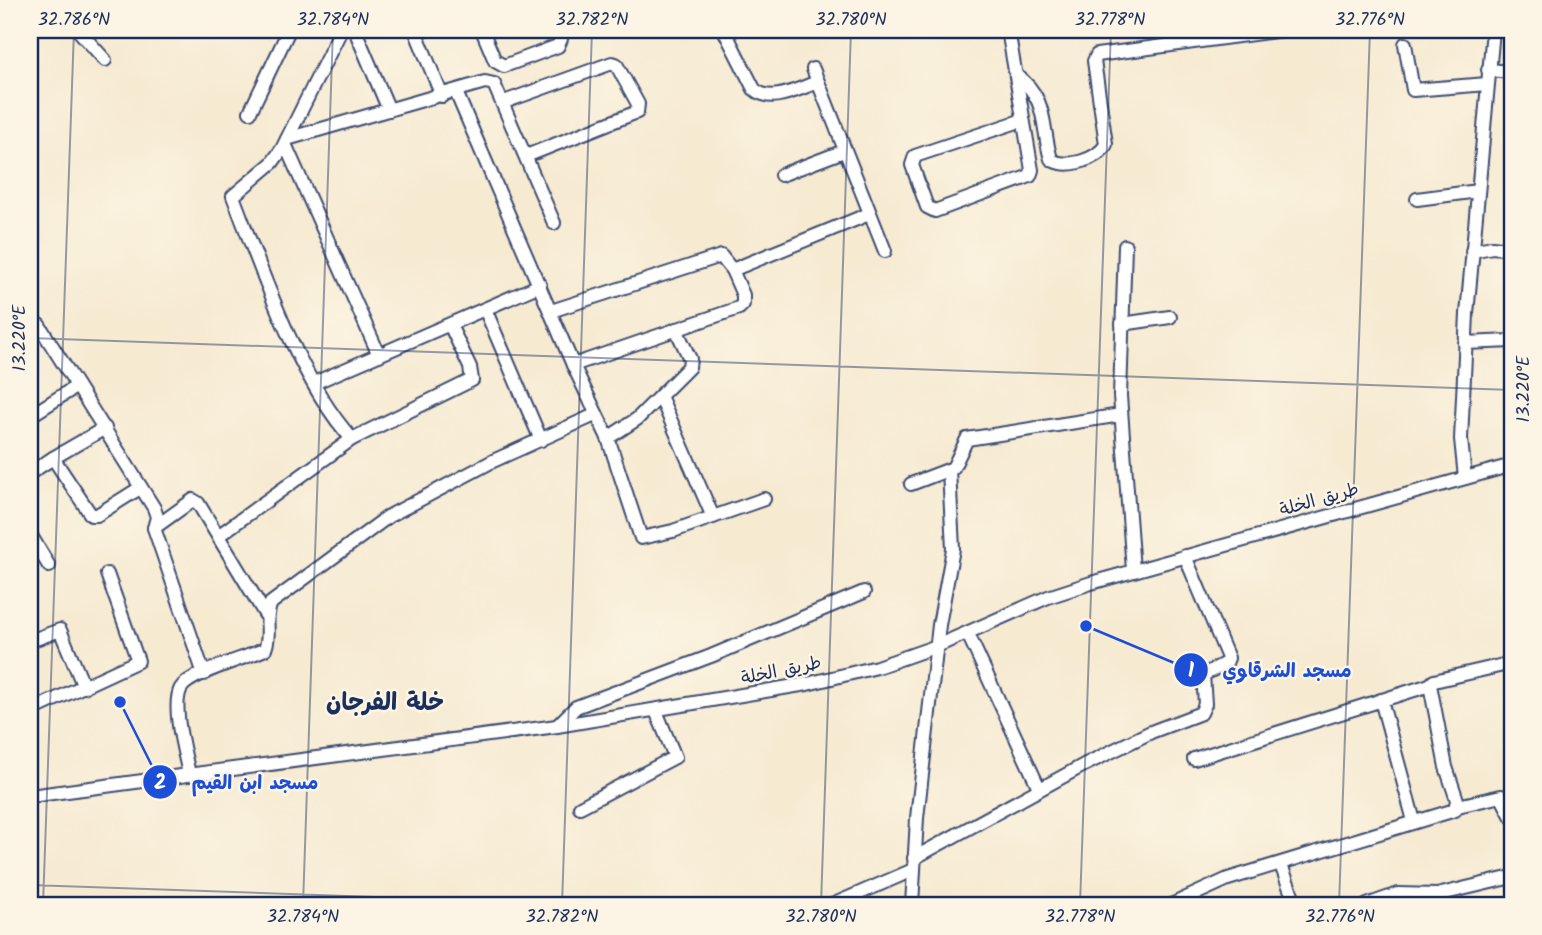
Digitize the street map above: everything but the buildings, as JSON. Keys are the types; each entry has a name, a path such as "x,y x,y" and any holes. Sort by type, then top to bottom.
{"street":[{"path":"78,30 105,60"},
{"path":"250,112 289,30"},
{"path":"341,30 286,142 272,163 233,196 314,383 352,439"},
{"path":"355,30 389,110"},
{"path":"415,30 442,96"},
{"path":"481,30 495,61 504,66 558,46 561,39 558,30"},
{"path":"724,30 754,89 760,95 771,97 818,82"},
{"path":"1008,30 1023,120 1030,176 935,211 926,207 912,165 915,156 1023,120"},
{"path":"1016,75 1028,85 1040,106 1047,129 1051,159 1058,164 1070,164 1101,152 1106,144 1094,61 1097,55 1283,30"},
{"path":"1465,478 1461,439 1465,343 1493,30"},
{"path":"1405,44 1413,90 1487,85"},
{"path":"504,102 614,63 638,104 637,113 526,156"},
{"path":"813,69 885,251"},
{"path":"1488,70 1512,72"},
{"path":"286,142 389,110 490,83 498,89 504,102 554,223"},
{"path":"456,92 573,365 608,438 641,538 673,531 764,499"},
{"path":"286,142 379,355"},
{"path":"781,175 844,151"},
{"path":"1417,199 1478,191"},
{"path":"732,270 869,214"},
{"path":"1125,246 1121,415 1133,570"},
{"path":"1472,251 1492,247 1512,249"},
{"path":"551,312 719,256 732,270 743,295 742,306 573,365"},
{"path":"314,383 540,285"},
{"path":"485,309 541,440"},
{"path":"1122,324 1170,317"},
{"path":"30,321 39,326 154,508 154,528 204,674"},
{"path":"218,536 352,439 472,380 470,367 450,325"},
{"path":"608,438 637,419 689,367 690,359 676,329"},
{"path":"1465,343 1512,341"},
{"path":"30,416 77,386"},
{"path":"660,396 713,517"},
{"path":"265,614 271,603 389,516 493,461 595,415"},
{"path":"911,484 949,470 956,464 967,439 1121,415"},
{"path":"30,472 105,428"},
{"path":"53,458 91,514 97,515 140,488"},
{"name":"طريق الخلة","path":"30,796 557,726 807,684 877,667 968,634 1048,597 1133,570 1512,465"},
{"path":"912,905 937,646 953,549 949,470"},
{"path":"154,528 193,500 265,614 269,639 265,649 185,683 180,690 180,728 189,774"},
{"path":"30,534 49,566"},
{"path":"832,905 914,864 1039,788 1151,732 1203,710 1203,675 1226,663 1228,658 1185,556"},
{"path":"30,711 138,661 107,574"},
{"path":"557,726 576,708 711,656 864,592"},
{"path":"30,641 60,630 84,687"},
{"path":"968,634 1039,788"},
{"path":"1194,759 1430,685 1434,681 1512,663"},
{"path":"1430,685 1446,767 1458,806"},
{"path":"1381,700 1414,821"},
{"path":"580,807 675,757 656,711"},
{"path":"1171,905 1197,899 1228,879 1455,810 1458,806 1501,796 1512,817"},
{"path":"1281,865 1296,905"},
{"path":"1367,905 1398,894 1413,900 1512,877"}],"place":[{"name":"مسجد الشرقاوي","path":"1086,626"},
{"name":"مسجد ابن القيم","path":"120,702"}],"district":[{"name":"خلة الفرجان","path":"385,702"}]}
